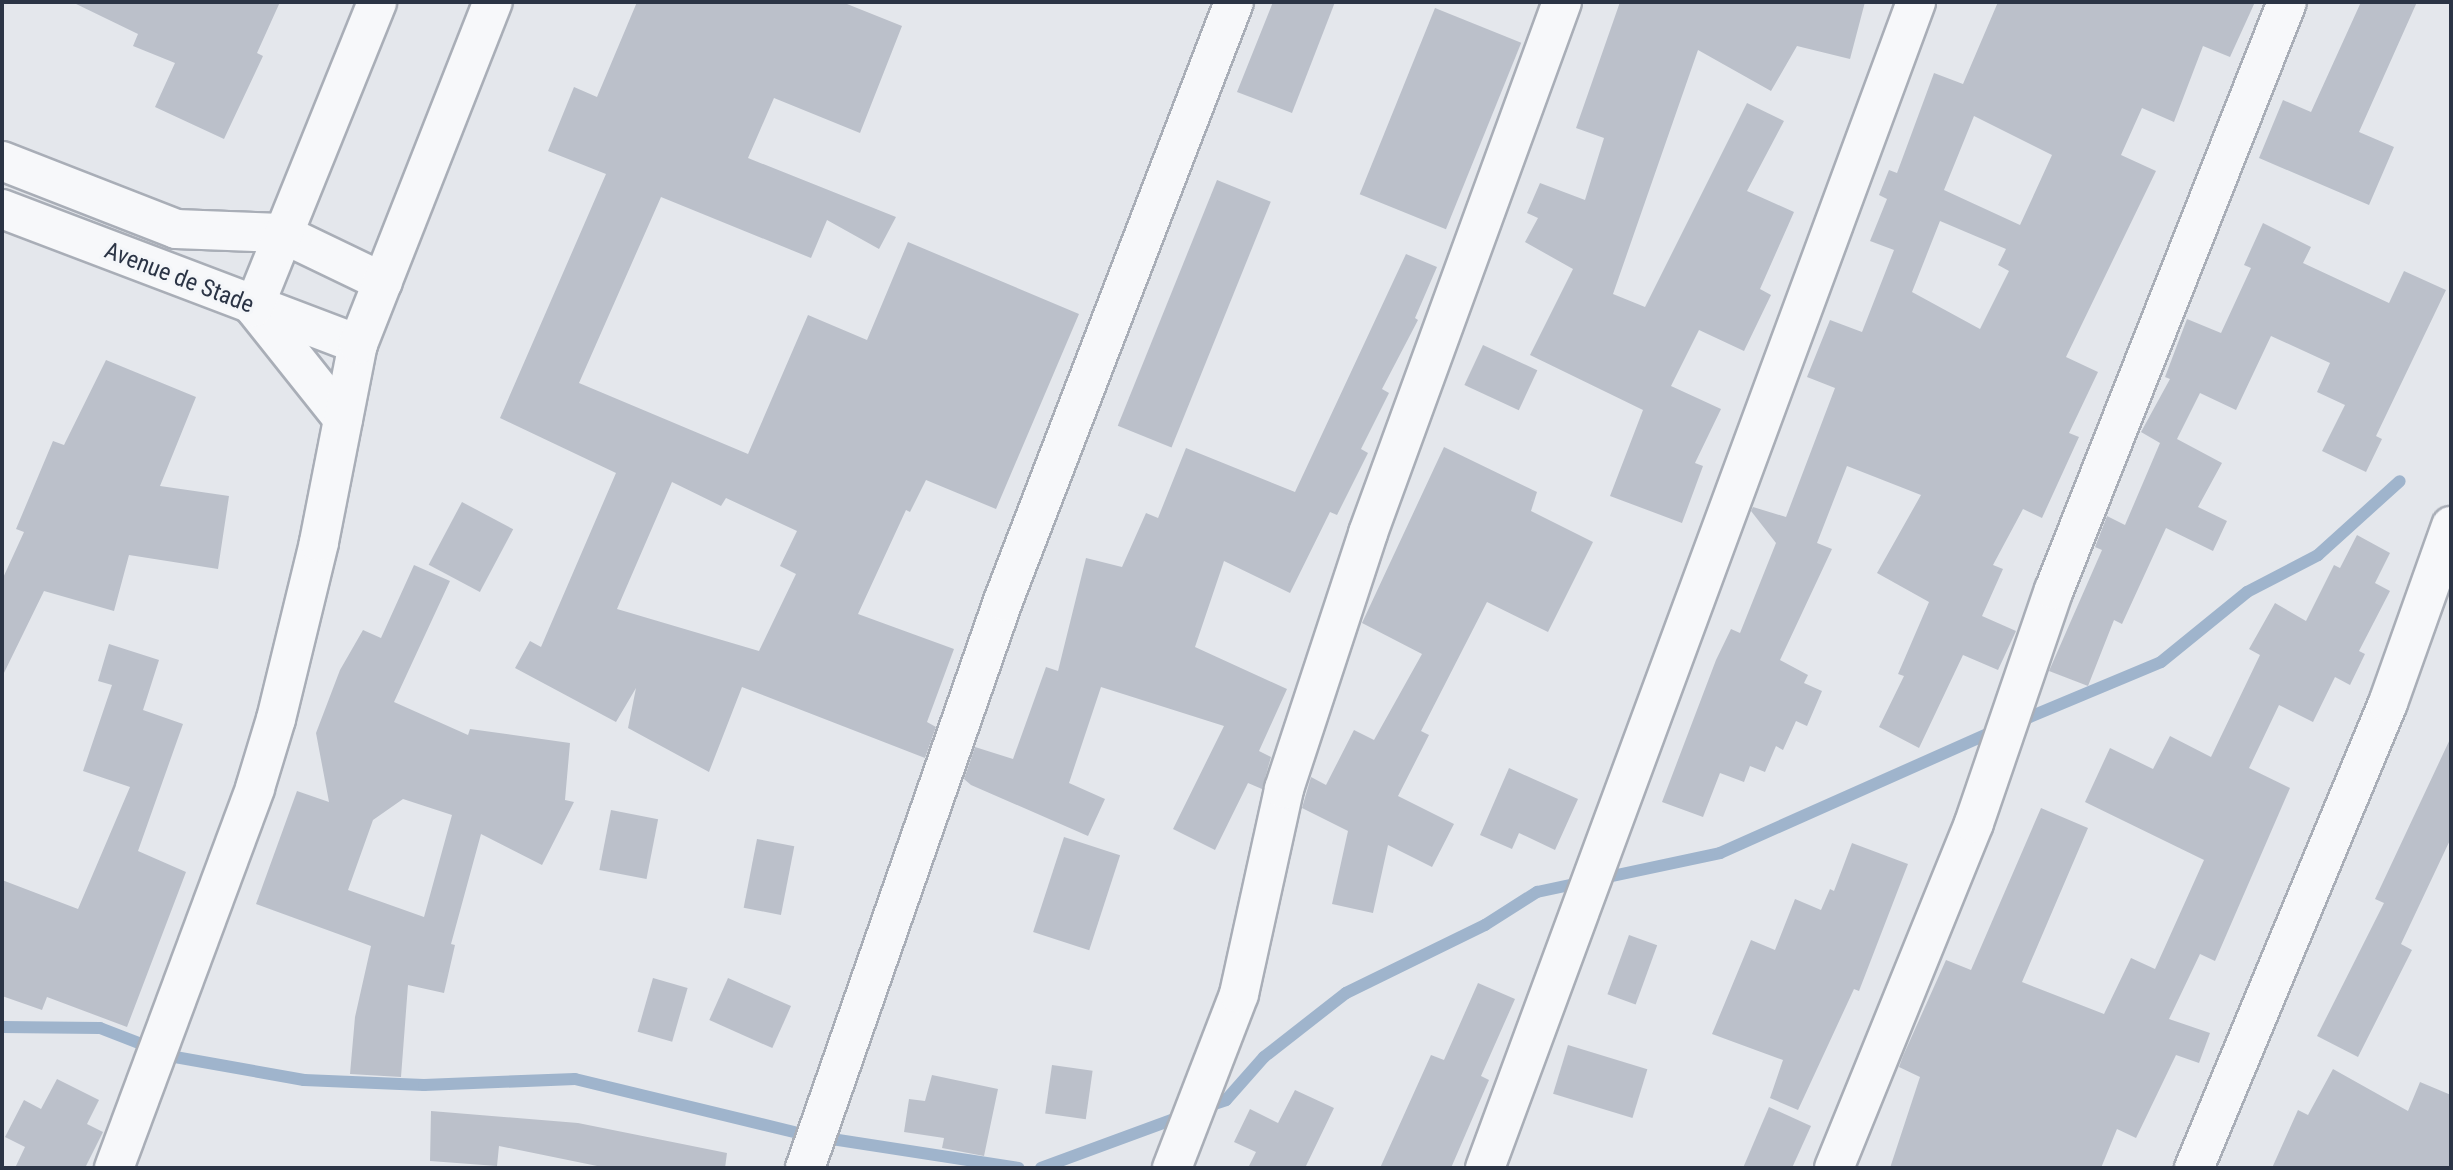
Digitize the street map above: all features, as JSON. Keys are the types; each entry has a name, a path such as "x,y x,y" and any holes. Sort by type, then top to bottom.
{"street":[{"path":"342,419 254,307 281,233 377,2"},
{"path":"114,1168 152,1059 255,788 318,542 358,344 493,2"},
{"path":"812,1149 1003,601 1234,2"},
{"path":"1180,1152 1239,993 1284,789 1368,533 1562,2"},
{"path":"1485,1168 1916,2"},
{"path":"1834,1168 1974,822 2054,590 2287,2"},
{"path":"2,161 176,229 281,233 383,282"},
{"name":"Avenue de Stade","path":"2,209 254,307 358,344"},
{"path":"2193,1168 2388,703 2451,526"}],"building":[{"path":"72,2 280,2 257,53 263,56 224,139 155,107 175,63 133,46 138,34"},
{"path":"637,2 842,2 902,26 860,133 774,98 748,158 896,217 879,249 827,220 811,258 661,197 579,383 748,454 808,315 867,340 908,242 1079,314 996,509 926,480 910,512 906,510 858,614 954,649 927,722 936,727 925,758 742,687 709,772 628,728 636,688 616,722 515,668 530,641 541,647 616,473 500,418 606,174 548,151 574,87 597,97","holes":["672,482 721,506 726,498 797,531 780,566 796,574 759,651 617,609"]},
{"path":"1273,2 1335,2 1292,113 1237,92"},
{"path":"1620,2 1865,2 1850,59 1797,46 1771,91 1698,50 1613,294 1645,307 1747,103 1784,121 1747,191 1794,212 1760,289 1771,295 1744,351 1699,330 1671,386 1721,409 1695,463 1703,466 1682,523 1610,496 1643,410 1530,355 1573,269 1525,242 1538,218 1527,213 1540,183 1585,200 1604,138 1576,128"},
{"path":"1998,2 2255,2 2230,57 2203,46 2174,122 2142,108 2121,155 2156,171 2066,357 2098,372 2069,433 2079,437 2042,518 2023,509 1993,565 2003,569 1982,616 2016,631 1998,670 1963,655 1919,748 1879,727 1904,676 1898,674 1929,602 1877,573 1921,495 1847,466 1817,543 1832,549 1780,660 1808,675 1804,683 1822,691 1807,726 1796,721 1783,750 1776,746 1765,772 1750,766 1744,782 1720,773 1703,817 1662,802 1716,660 1731,629 1740,633 1776,543 1751,511 1753,507 1786,517 1835,388 1807,377 1830,320 1862,332 1894,250 1870,241 1887,199 1879,195 1889,170 1897,173 1934,73 1963,84","holes":["1974,116 2052,155 2020,225 1944,190","1940,221 2006,249 1998,265 2009,271 1980,329 1912,292"]},
{"path":"2361,2 2417,2 2359,132 2394,147 2369,205 2259,158 2283,100 2311,112"},
{"path":"1435,8 1521,43 1446,229 1360,194"},
{"path":"1217,180 1271,202 1172,447 1118,426"},
{"path":"2263,223 2311,247 2303,263 2389,303 2404,271 2446,290 2376,436 2382,439 2366,472 2322,451 2345,405 2317,392 2330,363 2271,336 2236,410 2200,393 2177,439 2222,463 2198,507 2227,521 2213,551 2166,528 2122,624 2114,620 2088,686 2049,671 2102,550 2095,547 2107,516 2125,525 2160,443 2141,432 2170,379 2165,377 2187,319 2221,333 2251,268 2244,265"},
{"path":"1406,254 1437,267 1415,318 1418,320 1382,389 1389,393 1361,449 1368,453 1337,515 1330,512 1290,593 1224,561 1195,647 1287,689 1259,751 1271,757 1262,789 1248,783 1215,850 1173,829 1224,726 1101,687 1069,783 1105,799 1088,836 971,785 964,779 975,747 1013,759 1046,667 1058,671 1086,558 1122,567 1146,513 1158,518 1186,448 1295,492"},
{"path":"1483,345 1537,370 1519,410 1464,385"},
{"path":"106,360 196,397 160,486 229,496 218,569 129,555 114,611 44,591 2,677 2,580 24,532 16,529 53,441 64,445"},
{"path":"1444,447 1537,492 1531,511 1593,542 1548,632 1487,602 1421,731 1429,735 1398,796 1454,824 1432,867 1388,845 1373,913 1332,904 1348,831 1302,808 1311,777 1326,785 1354,730 1374,740 1422,654 1362,623"},
{"path":"462,502 513,529 480,592 429,565"},
{"path":"2357,535 2390,553 2375,583 2390,591 2359,651 2365,654 2350,685 2335,677 2313,722 2279,705 2249,768 2290,788 2215,961 2200,954 2169,1019 2210,1033 2199,1063 2176,1055 2136,1138 2117,1129 2101,1168 1890,1168 1920,1077 1899,1067 1903,1056 1946,960 1971,970 2041,808 2088,828 2022,982 2104,1014 2131,958 2155,969 2204,860 2085,802 2110,748 2153,769 2170,736 2211,757 2260,655 2249,649 2275,603 2306,621 2334,565 2340,568"},
{"path":"414,565 450,581 394,702 468,735 470,729 570,743 565,800 574,802 542,865 481,834 451,944 455,945 444,993 408,985 401,1077 350,1074 355,1017 371,946 256,904 297,791 329,802 316,733 340,670 363,630 381,638","holes":["403,799 452,815 424,917 348,890 373,820"]},
{"path":"109,644 159,660 143,710 183,724 138,851 186,872 127,1027 47,997 42,1010 2,996 2,880 78,909 130,787 83,771 112,685 98,681"},
{"path":"2451,737 2451,838 2401,944 2412,950 2358,1057 2317,1036 2384,903 2375,899"},
{"path":"1509,768 1578,799 1555,850 1519,833 1512,849 1480,835"},
{"path":"611,810 658,819 646,879 599,870"},
{"path":"1064,837 1120,855 1089,950 1033,932"},
{"path":"757,839 794,846 781,915 744,908"},
{"path":"1852,843 1908,864 1859,991 1854,989 1798,1110 1770,1098 1783,1060 1712,1034 1751,940 1775,950 1795,899 1821,910 1830,889 1834,891"},
{"path":"1629,935 1657,945 1636,1004 1607,994"},
{"path":"653,978 688,988 672,1042 638,1032"},
{"path":"728,978 791,1006 772,1048 709,1020"},
{"path":"1478,983 1515,999 1481,1076 1489,1080 1451,1168 1380,1168 1431,1055 1444,1060"},
{"path":"1568,1045 1647,1069 1632,1118 1553,1094"},
{"path":"1052,1065 1093,1071 1086,1119 1045,1114"},
{"path":"2333,1069 2408,1111 2420,1082 2451,1095 2451,1168 2272,1168 2298,1110 2308,1115"},
{"path":"932,1075 998,1089 984,1156 942,1148 944,1138 904,1132 909,1099 925,1101"},
{"path":"57,1079 99,1100 87,1124 103,1132 85,1168 15,1168 25,1147 5,1137 24,1100 41,1109"},
{"path":"1295,1090 1334,1108 1305,1168 1248,1168 1256,1152 1234,1142 1250,1109 1278,1123"},
{"path":"1769,1107 1811,1126 1792,1168 1743,1168"},
{"path":"431,1111 578,1123 727,1153 725,1168 607,1168 499,1146 497,1166 430,1161"}],"waterway":[{"path":"2025,719 2161,662 2247,592 2318,555 2400,481"},
{"path":"1202,1108 1226,1100 1264,1057 1346,993 1485,925 1537,892 1720,853 1994,731"},
{"path":"2,1027 100,1028 175,1057 304,1080 424,1085 575,1079 806,1135 1018,1168"},
{"path":"1041,1168 1185,1115"}]}
